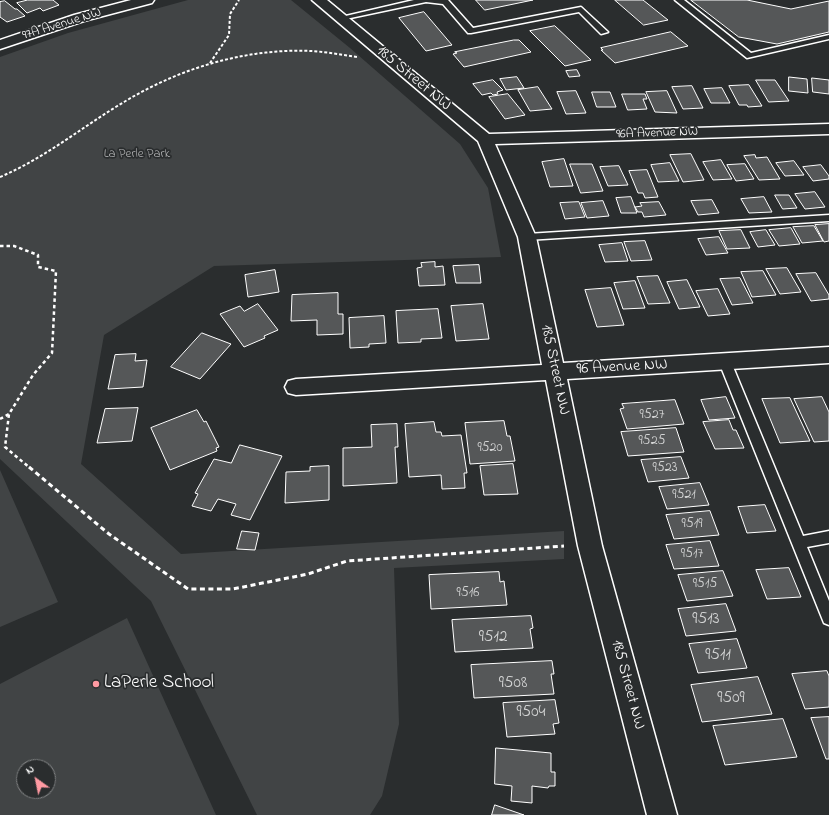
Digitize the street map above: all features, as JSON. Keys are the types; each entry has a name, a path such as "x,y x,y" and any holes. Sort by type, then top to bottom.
{"street":[{"name":"97A Avenue NW","path":"0,44 79,18 147,0"},
{"name":"185 Street NW","path":"319,0 485,139 527,237 590,546 662,815"},
{"name":"96A Avenue NW","path":"485,139 829,129"},
{"name":"96 Avenue NW","path":"296,386 829,355"}],"lane":[{"path":"341,18 424,0"},
{"path":"429,0 445,2 472,31 581,9"},
{"path":"571,0 604,32"},
{"path":"679,0 750,56 829,37"},
{"path":"527,237 829,218"},
{"path":"725,362 829,618"},
{"path":"798,543 829,537"}],"path":[{"path":"210,64 229,35 230,14 239,0"},
{"path":"0,177 66,141 124,102 163,80 210,64 278,52 306,51 393,62"},
{"path":"0,246 14,246 38,255 38,267 56,272 52,353 33,375 9,414 5,447 109,534 188,589 233,589 308,574 347,561 571,545 590,546"},
{"path":"0,418 9,414"}],"green space":[{"name":"La Perle Park","path":"188,0 291,0 350,48 460,144 488,188 501,257 214,266 104,335 81,464 181,554 564,531 564,559 394,568 399,724 382,796 370,815 257,815 151,601 0,459 0,57 68,33"},
{"path":"0,470 58,602 0,627"},
{"path":"127,618 216,815 0,815 0,684"}],"building":[{"path":"28,0 53,0 59,5 43,11 40,8 27,13 17,3"},
{"path":"476,0 533,0 485,10"},
{"path":"615,0 643,0 668,20 644,25"},
{"path":"691,0 747,0 791,9 829,1 829,32 777,44 739,37"},
{"path":"5,1 25,16 7,22 0,17 0,2"},
{"path":"424,12 452,45 426,51 399,18"},
{"path":"555,26 591,60 565,66 530,31"},
{"path":"671,32 688,46 615,63 601,50 603,50 601,48"},
{"path":"519,40 531,52 464,67 453,54 457,53 455,52"},
{"path":"577,70 580,76 569,77 566,71"},
{"path":"517,77 524,88 506,90 500,79"},
{"path":"789,77 807,79 808,93 789,91"},
{"path":"812,78 829,80 829,94 813,92"},
{"path":"493,80 503,90 497,92 498,94 493,95 491,93 482,95 473,84"},
{"path":"756,80 775,80 789,101 769,102"},
{"path":"749,85 762,106 748,107 747,105 739,105 729,86"},
{"path":"692,86 703,108 683,109 672,87"},
{"path":"538,87 552,109 530,111 518,90"},
{"path":"722,88 730,103 711,103 704,89"},
{"path":"576,91 586,113 566,114 557,92"},
{"path":"667,91 677,113 655,112 646,92"},
{"path":"592,92 610,92 616,107 597,107"},
{"path":"508,94 525,115 505,119 489,97"},
{"path":"622,94 645,94 647,99 643,99 647,109 628,110"},
{"path":"691,154 704,180 683,182 670,155"},
{"path":"755,155 756,158 767,157 780,179 759,180 744,156"},
{"path":"564,159 573,186 550,187 542,162"},
{"path":"721,160 732,179 713,180 703,162"},
{"path":"794,161 804,175 785,176 776,163"},
{"path":"670,163 679,181 658,182 651,165"},
{"path":"570,164 592,164 603,191 581,193"},
{"path":"745,164 754,179 736,181 727,165"},
{"path":"821,165 829,176 829,179 813,181 803,167"},
{"path":"619,166 628,185 608,186 600,167"},
{"path":"647,170 658,197 645,198 643,193 638,193 629,171"},
{"path":"815,192 825,207 805,209 795,194"},
{"path":"775,195 789,195 797,208 783,209"},
{"path":"631,197 637,213 621,213 616,198"},
{"path":"764,197 772,212 749,213 741,199"},
{"path":"712,200 719,213 698,215 691,201"},
{"path":"603,201 609,216 587,218 581,203"},
{"path":"579,202 585,217 565,219 560,203"},
{"path":"659,202 666,215 644,217 642,212 638,212 635,207 642,206 640,203"},
{"path":"829,224 829,241 824,242 815,225"},
{"path":"814,226 823,241 802,243 793,227"},
{"path":"791,228 800,244 779,246 769,230"},
{"path":"741,230 750,248 727,249 719,231"},
{"path":"766,230 775,245 758,247 750,232"},
{"path":"719,237 728,253 706,255 698,239"},
{"path":"645,241 652,260 631,261 624,242"},
{"path":"622,243 628,261 605,262 599,245"},
{"path":"435,262 435,267 443,266 445,285 419,286 417,268 422,267 421,263"},
{"path":"479,265 481,283 456,283 453,266"},
{"path":"787,268 801,292 780,294 766,269"},
{"path":"275,270 279,292 248,297 245,275"},
{"path":"763,271 776,295 752,297 741,272"},
{"path":"816,273 829,295 829,299 811,301 796,274"},
{"path":"658,276 670,303 648,304 637,277"},
{"path":"740,278 753,303 732,305 720,279"},
{"path":"687,280 700,307 679,309 667,282"},
{"path":"635,281 645,308 623,309 614,283"},
{"path":"611,288 624,325 597,327 585,290"},
{"path":"718,289 730,314 708,316 696,291"},
{"path":"338,293 338,314 343,314 343,334 317,335 317,320 291,321 292,295"},
{"path":"258,304 278,330 264,336 265,338 244,347 220,314 240,306 244,311"},
{"path":"483,304 489,339 456,341 451,306"},
{"path":"438,309 442,338 421,339 421,342 398,343 396,311"},
{"path":"384,316 386,343 369,344 369,347 350,348 349,318"},
{"path":"202,333 231,344 200,379 171,367"},
{"path":"136,354 135,361 147,360 143,387 108,389 115,355"},
{"path":"726,397 735,418 709,420 701,400"},
{"path":"822,397 829,412 829,441 814,442 794,399"},
{"path":"790,398 810,441 780,443 762,399"},
{"path":"675,400 684,424 627,429 620,409 624,408 622,404"},
{"path":"138,408 132,441 97,443 105,409"},
{"path":"197,410 204,422 206,421 219,447 216,448 217,451 170,470 151,428"},
{"path":"729,420 733,430 736,430 744,448 715,449 703,422"},
{"path":"504,421 507,436 510,436 515,461 470,464 465,423"},
{"path":"434,422 436,432 441,432 442,436 461,435 467,473 464,473 465,488 442,489 441,475 409,477 405,424"},
{"path":"397,424 398,447 395,447 397,483 343,486 343,448 372,447 371,425"},
{"path":"676,428 684,452 628,456 621,432"},
{"path":"240,445 282,456 250,520 231,515 236,504 218,499 211,511 192,506 198,494 195,493 214,459 231,463"},
{"path":"681,457 689,478 648,482 641,460"},
{"path":"513,464 518,494 484,495 480,466"},
{"path":"329,466 329,500 285,503 286,472 310,471 310,467"},
{"path":"700,483 709,505 667,509 659,487"},
{"path":"765,505 776,531 747,533 738,507"},
{"path":"710,511 719,535 674,539 666,515"},
{"path":"242,531 259,533 255,550 237,549"},
{"path":"710,541 719,566 674,569 666,545"},
{"path":"789,568 801,597 767,599 756,570"},
{"path":"723,571 733,596 687,601 678,575"},
{"path":"499,572 500,582 504,581 507,605 431,609 429,575"},
{"path":"726,604 736,631 686,636 678,609"},
{"path":"531,616 533,628 530,629 533,648 455,652 452,620"},
{"path":"737,639 747,668 698,673 689,644"},
{"path":"552,661 554,674 551,674 554,694 474,698 471,665"},
{"path":"827,671 829,676 829,707 805,709 792,674"},
{"path":"758,677 772,714 702,722 691,685"},
{"path":"555,700 559,723 553,724 555,734 507,737 503,703"},
{"path":"829,717 829,759 826,759 811,718"},
{"path":"783,719 797,757 725,765 713,726"},
{"path":"496,748 551,753 551,772 555,772 555,786 549,786 548,788 532,786 532,803 511,801 512,786 495,784"},
{"path":"495,805 524,815 492,815"}],"place":[{"name":"LaPerle School","path":"96,684"}]}
